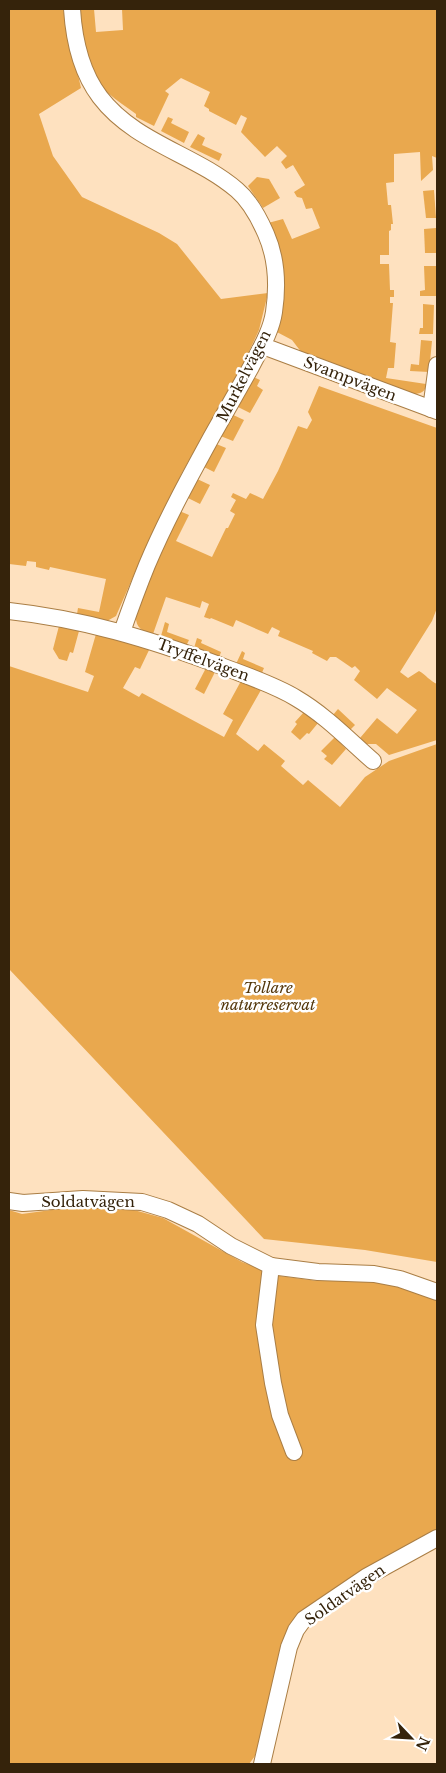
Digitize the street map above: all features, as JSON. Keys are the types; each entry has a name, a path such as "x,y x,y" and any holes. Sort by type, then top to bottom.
{"street":[{"name":"Murkelvägen","path":"72,9 76,44 87,76 100,97 130,126 199,165 238,190 262,223 270,242 277,279 274,313 263,346 159,537 122,632"},
{"name":"Svampvägen","path":"263,346 434,410"},
{"path":"434,410 437,365"},
{"name":"Tryffelvägen","path":"9,612 37,614 122,632 228,669 294,696 323,717 373,761"},
{"name":"Soldatvägen","path":"9,1201 23,1203 83,1199 142,1202 168,1210 198,1224 232,1246 272,1266 318,1272 374,1274 406,1281 437,1292"},
{"path":"272,1266 264,1325 272,1383 280,1416 294,1452"},
{"name":"Soldatvägen","path":"262,1764 289,1647 296,1630 304,1619 366,1577 437,1538"}],"green space":[{"path":"9,9 63,9 81,88 39,114 53,156 82,197 159,233 177,244 221,299 268,293 259,330 244,362 183,471 150,538 116,616 107,621 77,614 78,608 99,612 106,579 50,567 49,570 36,567 36,562 27,561 26,566 9,564"},
{"path":"79,9 94,9 96,32 123,30 122,9 437,9 437,158 432,156 433,170 421,181 420,152 394,154 394,182 386,183 388,205 391,205 393,224 391,224 391,230 389,231 389,255 380,255 380,264 389,264 390,290 394,290 394,297 390,297 390,303 393,303 390,342 396,343 394,368 388,368 386,378 426,384 424,391 413,394 302,353 292,340 275,331 268,223 283,219 292,239 320,228 312,208 306,209 302,198 297,197 294,192 305,185 293,165 286,169 281,162 287,156 277,146 265,157 241,132 247,118 241,115 236,125 209,111 204,106 210,92 181,78 165,91 169,94 154,126 136,117 136,114 115,99 101,85 91,65 84,42"},
{"path":"168,117 173,119 171,123 189,132 184,143 161,131"},
{"path":"198,134 205,138 202,145 222,154 219,161 190,147"},
{"path":"257,177 269,179 280,198 263,208 248,186"},
{"path":"434,190 436,218 426,218 423,191"},
{"path":"436,228 437,253 425,253 424,229"},
{"path":"424,266 436,266 436,296 420,296 420,291 425,290"},
{"path":"423,304 434,305 433,334 419,334 420,328 423,328"},
{"path":"421,340 432,341 429,372 410,371 411,364 419,365"},
{"path":"249,375 260,380 257,386 263,390 250,413 234,405"},
{"path":"319,386 437,428 437,608 432,621 400,672 408,678 419,671 437,684 437,740 389,755 376,744 366,744 360,738 377,718 397,734 417,710 387,688 377,699 354,680 360,671 355,666 352,668 336,657 330,657 327,661 312,653 313,651 278,636 280,631 272,627 268,634 236,620 233,627 204,617 209,604 202,601 200,608 166,597 153,634 142,630 137,622 136,614 177,510 189,515 176,541 212,557 235,514 230,511 236,500 231,497 233,493 246,499 250,493 263,499 298,426 307,429 312,420 308,412"},
{"path":"229,413 244,420 233,441 218,435"},
{"path":"214,443 226,448 214,472 202,466"},
{"path":"195,478 210,485 200,504 186,497"},
{"path":"165,622 169,624 167,632 189,640 186,646 161,636"},
{"path":"59,626 79,631 73,653 70,652 67,661 59,659 53,649"},
{"name":"Tollare naturreservat","path":"96,634 150,648 140,669 135,667 123,688 139,697 142,693 224,737 233,720 223,714 241,681 261,690 236,734 258,751 264,744 285,761 281,766 303,785 308,780 340,807 365,777 389,761 437,744 437,1262 365,1250 264,1239 9,969 9,666 88,692 94,676 85,672"},
{"path":"197,638 202,640 201,643 221,652 219,658 194,648"},
{"path":"242,651 245,653 243,659 264,668 261,675 236,664"},
{"path":"206,668 215,672 204,694 195,689"},
{"path":"338,709 355,725 350,730 333,715"},
{"path":"304,712 318,723 309,734 307,733 300,740 291,732 297,724 295,722"},
{"path":"335,737 346,749 332,765 324,759 327,756 321,751"},
{"path":"80,1206 123,1207 163,1218 242,1262 280,1276 318,1281 357,1280 392,1283 437,1298 437,1532 328,1593 300,1613 277,1676 255,1756 249,1764 9,1764 9,1210 22,1214"}]}
